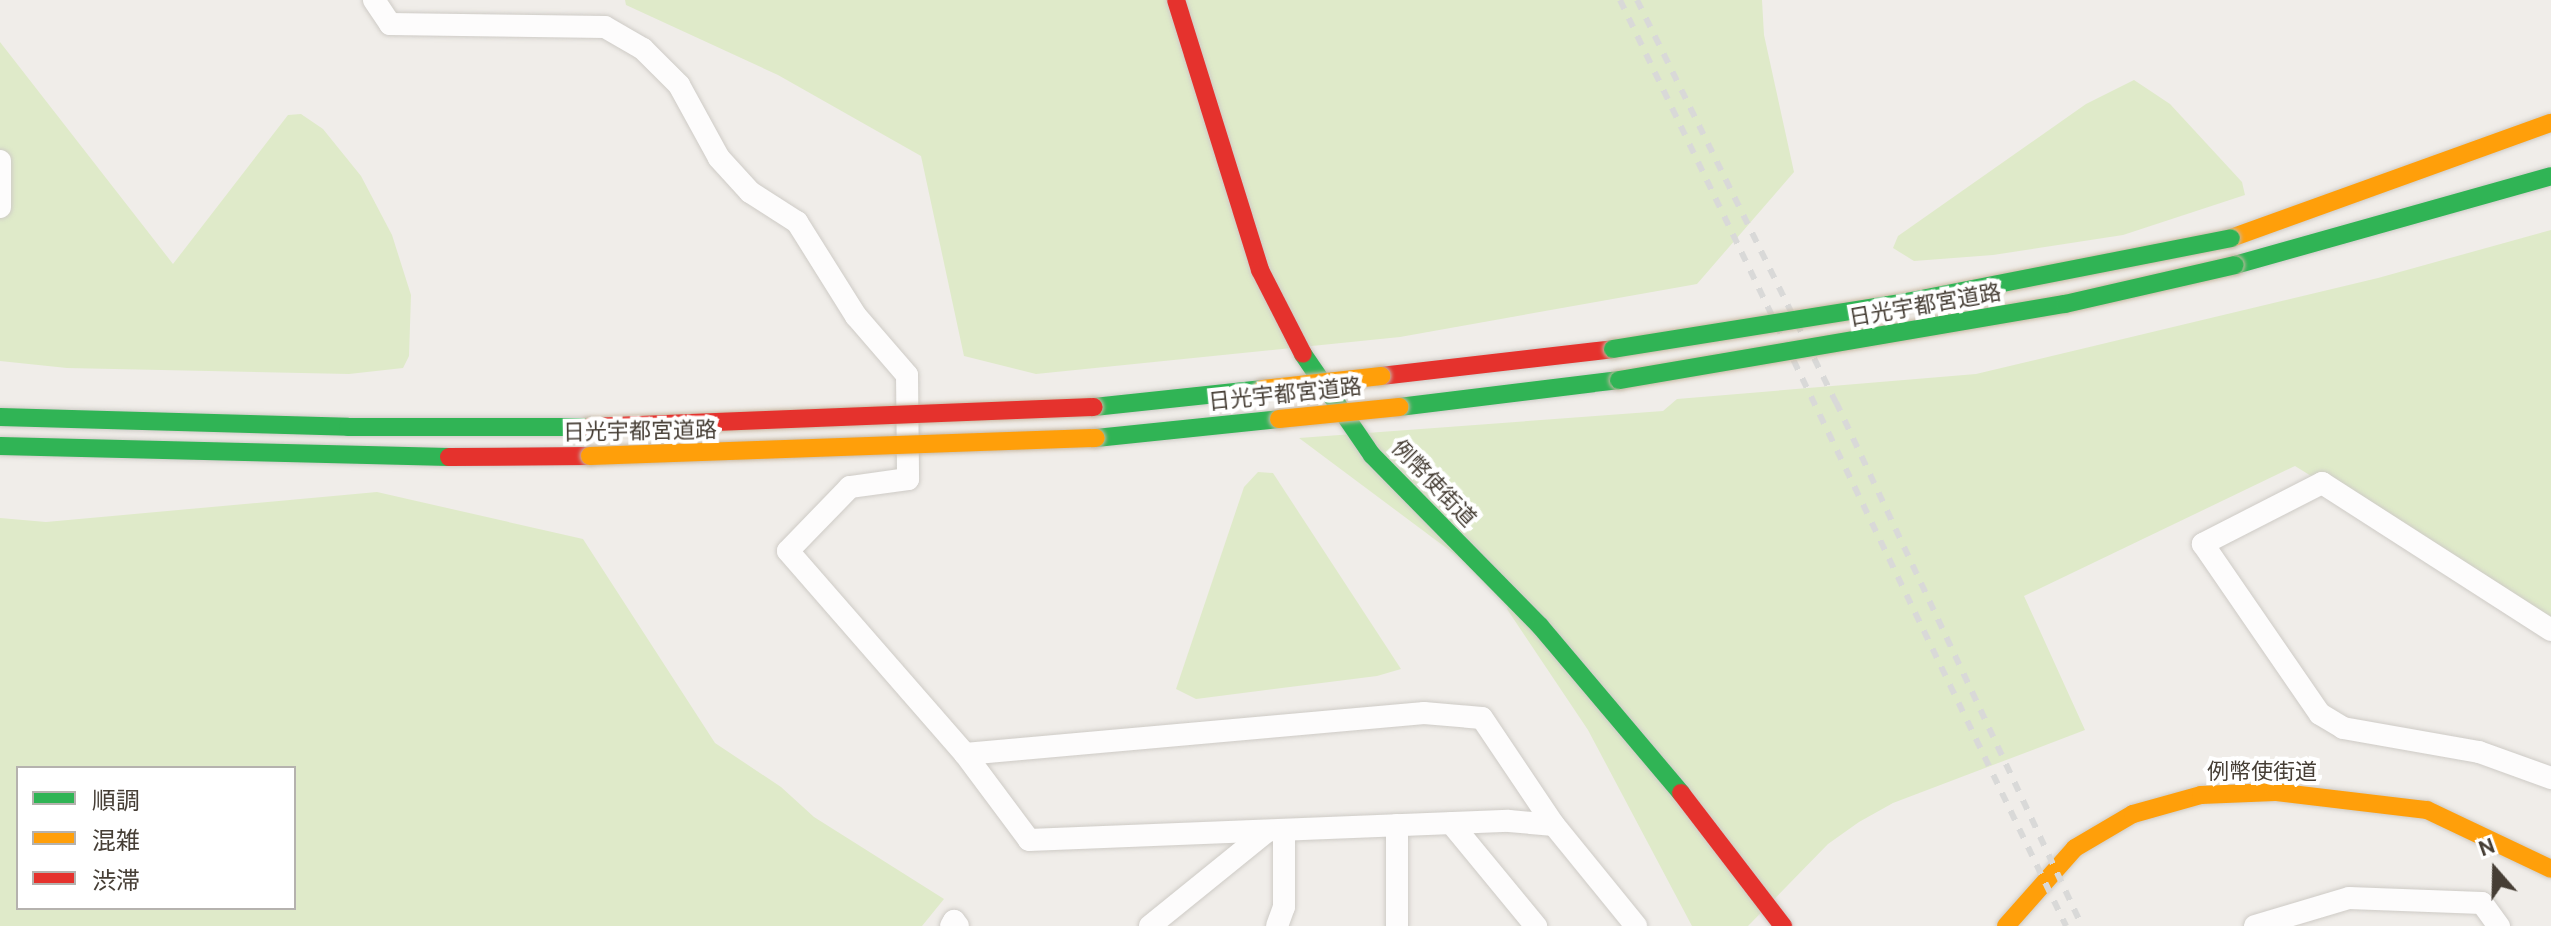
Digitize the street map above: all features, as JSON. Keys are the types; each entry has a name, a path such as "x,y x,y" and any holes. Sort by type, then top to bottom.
{"highway":[{"name":"例幣使街道","path":"1176,0 1260,270 1306,360 1372,455 1540,626 1695,810 1783,926"},
{"path":"2231,238 2551,123"},
{"name":"日光宇都宮道路","path":"0,417 348,427 590,427 1094,407 1613,349 1936,296 2231,238 2480,170"},
{"name":"日光宇都宮道路","path":"0,446 343,457 590,456 1096,438 1399,407 1619,380 2065,304 2235,265 2551,176"},
{"name":"例幣使街道","path":"2006,926 2075,848 2133,814 2201,795 2288,793 2427,810 2551,869"}],"street":[{"path":"374,0 390,24 605,27 643,49 679,85 719,158 750,192 797,222 856,316 907,375 908,479 850,487 788,551 965,754 1029,840 1451,823 1554,825"},
{"path":"0,161 0,207"},
{"path":"2551,630 2322,483 2203,544 2320,714 2343,728 2479,752 2551,778"},
{"path":"965,754 1424,713 1482,718 1554,825 1636,926"},
{"path":"1451,823 1536,926"},
{"path":"1397,825 1397,926"},
{"path":"1150,926 1275,831"},
{"path":"1275,831 1284,907 1277,926"},
{"path":"2255,926 2349,898 2482,903 2499,926"},
{"path":"951,926 954,921 958,926"}],"green space":[{"path":"625,0 1762,0 1764,35 1794,172 1697,284 1400,337 1036,374 964,356 921,156 778,75 626,5"},
{"path":"0,42 173,264 288,115 301,114 323,129 361,176 392,235 411,295 409,356 403,368 349,374 67,368 0,361"},
{"path":"2134,80 2170,104 2242,182 2245,195 2123,235 1993,255 1914,261 1893,248 1898,236 2086,104"},
{"path":"2551,230 2551,625 2295,466 2024,596 2085,730 1893,803 1859,822 1828,844 1748,926 1692,926 1588,730 1507,609 1512,597 1299,438 1663,411 1677,399 1976,374 2378,278"},
{"path":"1258,472 1273,473 1401,669 1377,676 1196,699 1176,689 1244,487"},
{"path":"377,492 583,539 715,743 781,787 814,817 944,899 922,926 0,926 0,518 46,522"}],"railway":[{"path":"1620,0 2066,926"},
{"path":"1637,0 1836,402 2082,926"}],"traffic: fast":[{"path":"2235,265 2551,176"},
{"path":"1613,349 1906,302 2231,238"},
{"path":"1619,380 2065,304 2235,265"},
{"path":"1303,354 1372,455 1540,626 1681,793"},
{"path":"1399,407 1619,380"},
{"path":"1094,407 1263,389"},
{"path":"0,417 348,427 590,427"},
{"path":"1096,438 1279,419"},
{"path":"0,446 449,457"}],"traffic: slow":[{"path":"2231,238 2551,123"},
{"path":"1263,389 1381,376"},
{"path":"1279,419 1399,407"},
{"path":"590,456 1096,438"},
{"path":"2006,926 2075,848 2133,814 2201,795 2275,792 2427,810 2551,869"}],"traffic: jam":[{"path":"1176,0 1260,270 1303,354"},
{"path":"1381,376 1613,349"},
{"path":"590,427 1094,407"},
{"path":"449,457 590,456"},
{"path":"1681,793 1783,926"}]}
